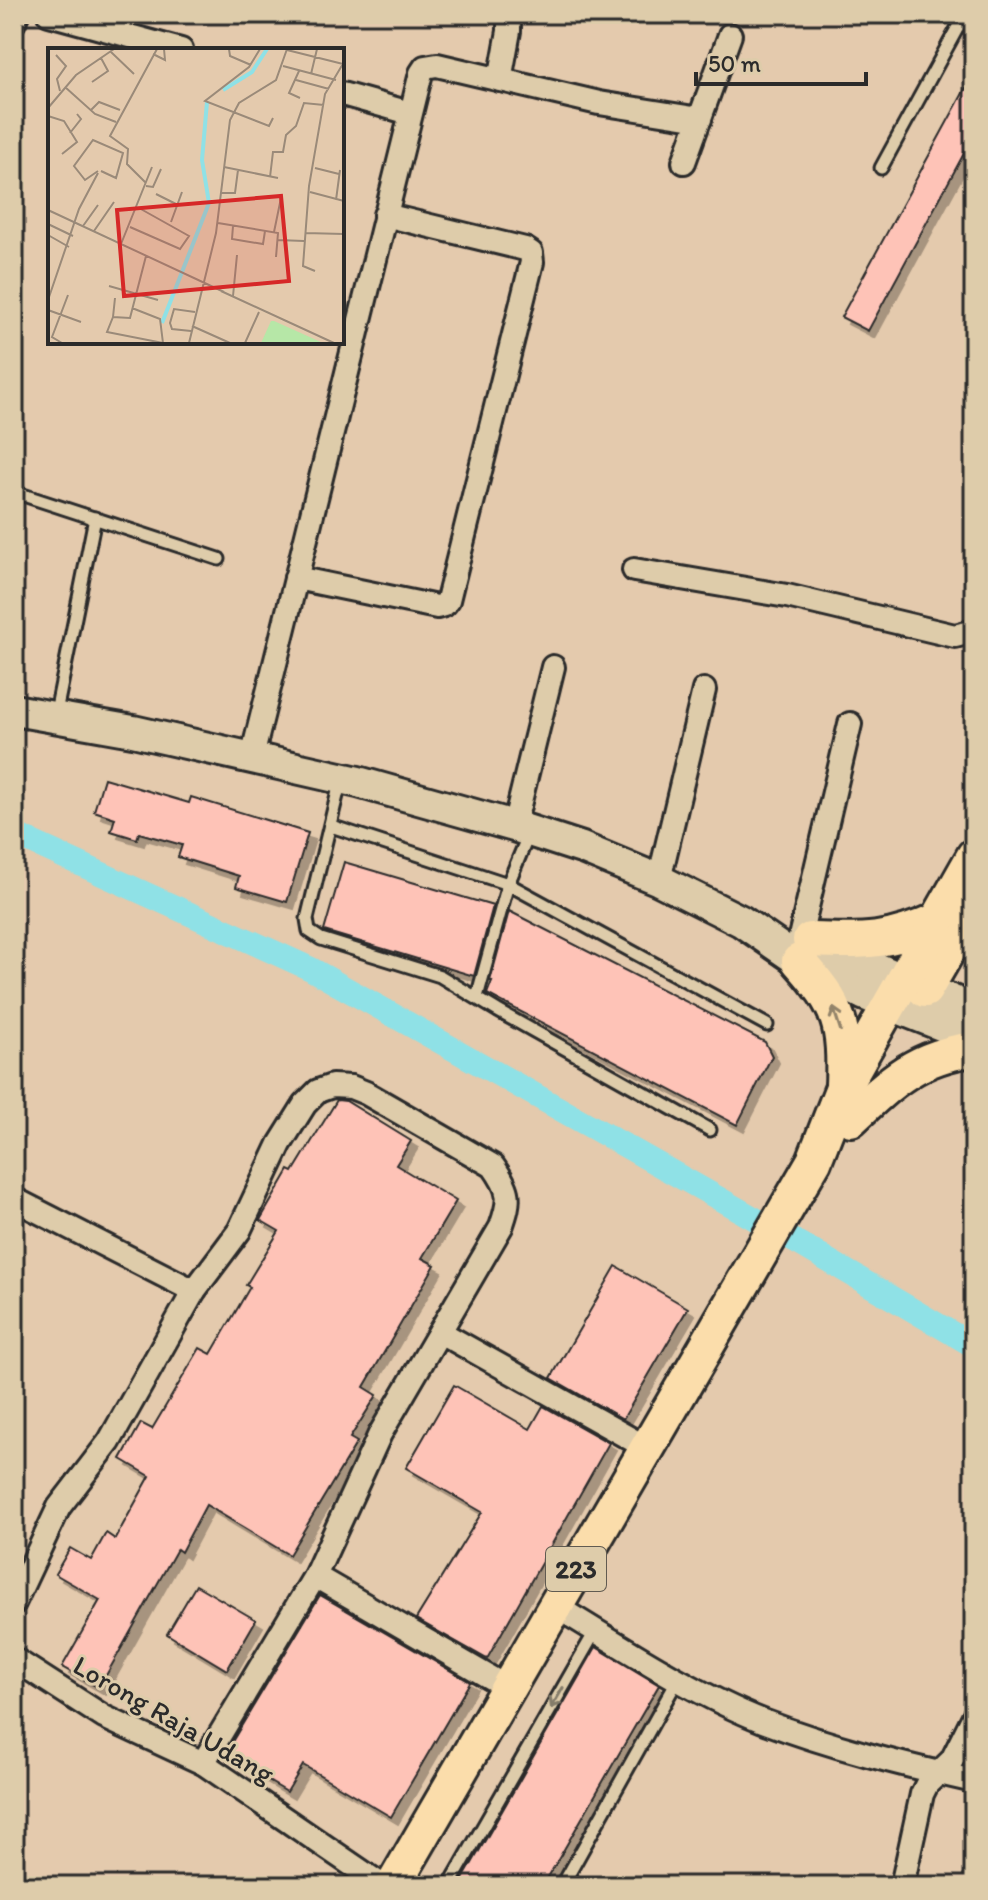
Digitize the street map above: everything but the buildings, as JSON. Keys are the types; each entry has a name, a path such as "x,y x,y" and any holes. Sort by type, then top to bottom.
{"main road":[{"path":"14,710 252,757 341,778 522,828 582,848 803,946 907,998 974,1038"},
{"path":"907,998 938,920 974,856"},
{"path":"907,998 974,905"},
{"path":"803,946 883,940 938,920"},
{"path":"803,946 837,1012 847,1103 931,1058 974,1049"},
{"path":"907,998 974,1010"},
{"name":"223","path":"393,1886 907,998"}],"street":[{"path":"14,22 17,14"},
{"path":"49,14 174,48"},
{"path":"500,80 509,14"},
{"path":"684,162 730,35"},
{"path":"252,757 421,73 431,65 599,103 700,119"},
{"path":"344,95 410,113"},
{"path":"296,578 437,607 444,605 448,600 481,474 532,262 531,253 385,215"},
{"path":"634,570 787,596 955,636 974,631"},
{"path":"522,828 553,667"},
{"path":"659,880 704,690"},
{"path":"803,946 850,724"},
{"path":"14,1603 59,1507 109,1442 194,1291 239,1231 280,1144 305,1104 318,1091 332,1086 351,1087 493,1166 509,1195 501,1227 380,1434 315,1576 203,1763"},
{"path":"14,1199 194,1291"},
{"path":"440,1332 647,1448"},
{"path":"315,1576 508,1688"},
{"path":"555,1606 678,1679 761,1720 849,1750 974,1781"},
{"name":"Lorong Raja Udang","path":"14,1659 104,1717 203,1763 383,1886"},
{"path":"902,1886 922,1794 959,1748 974,1716"}],"lane":[{"path":"881,168 965,14"},
{"path":"14,492 219,559"},
{"path":"55,718 95,518"},
{"path":"341,778 307,919 309,931 321,939 440,976 710,1130"},
{"path":"331,826 508,884 767,1025"},
{"path":"477,997 522,828"},
{"path":"449,1886 596,1630"},
{"path":"562,1886 678,1679"}],"waterway":[{"path":"14,834 311,969 805,1247 974,1346"}]}
